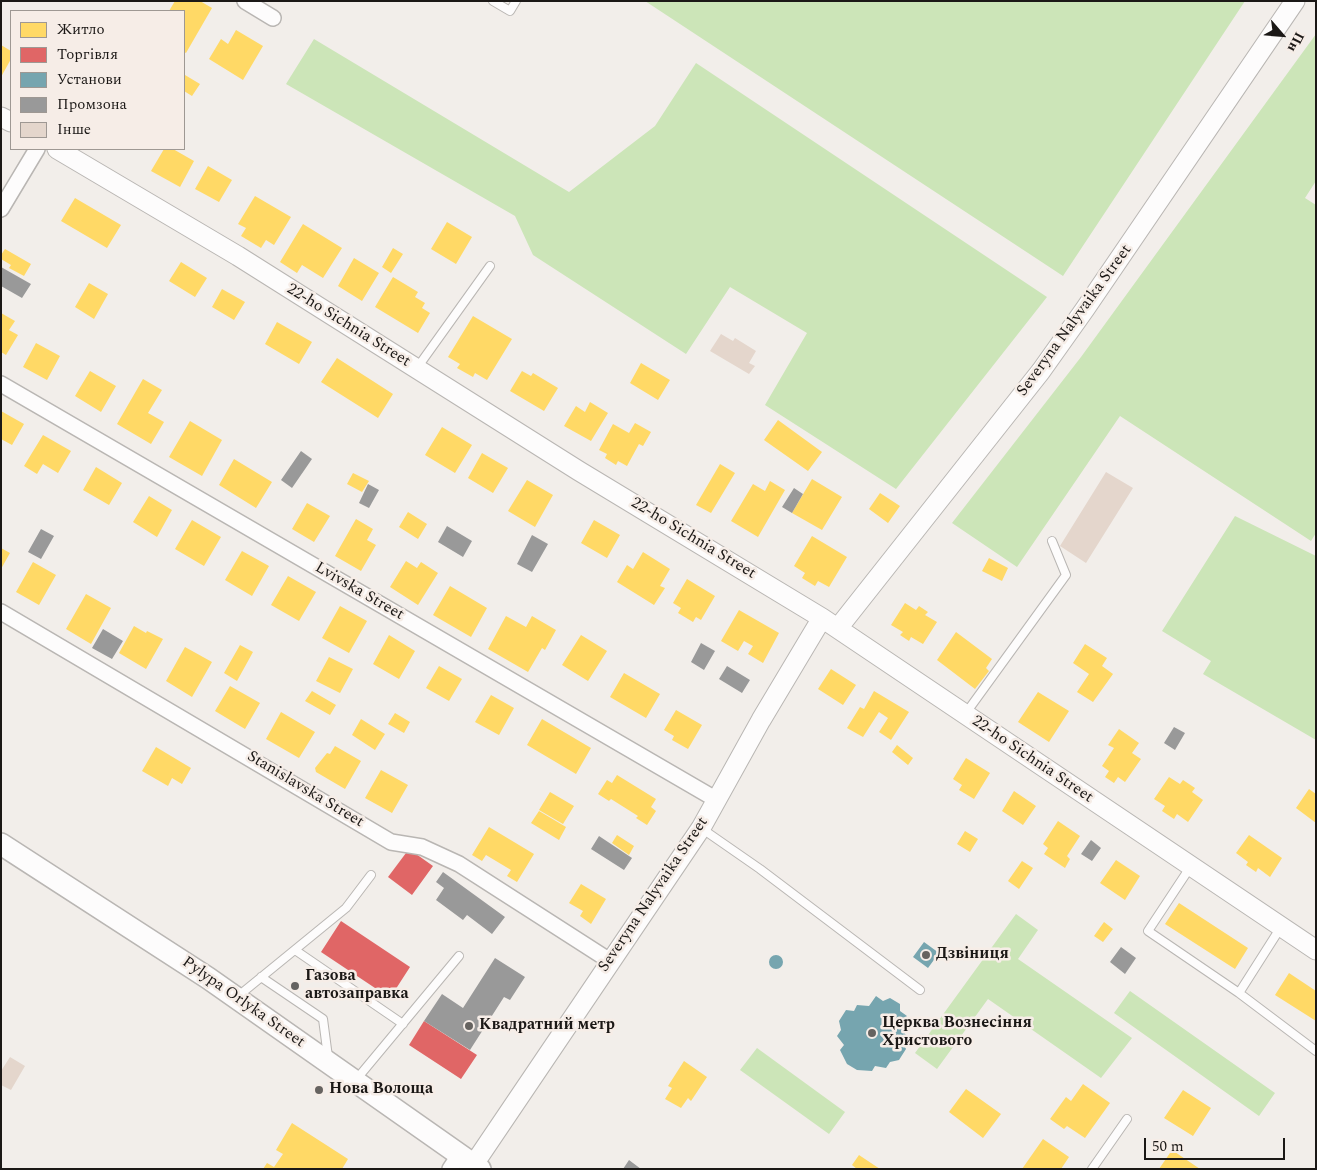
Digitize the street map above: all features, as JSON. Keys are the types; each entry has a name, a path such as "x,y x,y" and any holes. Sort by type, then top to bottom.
{"main road":[{"name":"Pylypa Orlyka Street","path":"1,844 236,998 355,1081 466,1164"}],"street":[{"path":"245,1 273,18"},
{"name":"Severyna Nalyvaika Street","path":"838,628 1041,371 1295,1"},
{"path":"1,209 36,150"},
{"name":"22-ho Sichnia Street","path":"61,150 238,256 579,471 838,628 1316,950"},
{"name":"Lvivska Street","path":"1,384 717,800"},
{"name":"Stanislavska Street","path":"1,612 391,842 422,847 459,864 610,962"},
{"name":"Severyna Nalyvaika Street","path":"466,1164 610,962 701,828 761,720 822,618"}],"lane":[{"path":"493,1 510,11 516,1"},
{"path":"416,369 490,266"},
{"path":"965,715 1066,576 1052,541"},
{"path":"701,828 760,869 920,990"},
{"path":"1191,866 1148,931 1239,993 1316,1052"},
{"path":"236,998 346,908 371,876"},
{"path":"1239,993 1281,927"},
{"path":"295,950 403,1024"},
{"path":"355,1081 459,956"},
{"path":"261,977 323,1018 329,1063"},
{"path":"1092,1169 1127,1119"}],"green space":[{"path":"645,1 1245,1 1063,276"},
{"path":"1316,34 1316,181 1305,198 1316,205 1316,533 1311,541 1120,416 1017,567 952,523 1081,357"},
{"path":"314,39 569,192 655,126 696,63 1047,297 896,489 765,405 807,333 730,287 686,354 533,255 515,216 286,84"},
{"path":"1235,516 1316,556 1316,740 1203,674 1211,661 1162,631"},
{"path":"1016,914 1038,930 1018,959 1132,1038 1101,1078 988,999 937,1069 915,1053"},
{"path":"1130,991 1275,1093 1259,1116 1114,1013"},
{"path":"757,1048 845,1112 829,1134 740,1070"}],"building: Житло":[{"path":"175,1 200,1 212,8 186,53 185,10 170,10"},
{"path":"236,30 263,46 243,80 209,59 221,39 228,44"},
{"path":"1,45 10,50 10,61 1,77"},
{"path":"185,75 200,84 192,96 185,92"},
{"path":"163,150 175,150 194,161 180,187 151,171"},
{"path":"208,166 232,180 219,202 195,189"},
{"path":"255,196 291,217 274,245 266,240 261,248 241,236 246,228 238,224"},
{"path":"75,198 121,225 107,248 61,221"},
{"path":"447,222 472,237 456,264 431,249"},
{"path":"303,224 342,248 323,278 302,265 297,273 280,262"},
{"path":"393,248 403,254 391,273 382,267"},
{"path":"5,249 31,264 24,276 9,268 11,265 1,259"},
{"path":"354,258 379,273 362,301 338,286"},
{"path":"181,262 207,278 195,297 169,281"},
{"path":"393,277 418,292 415,297 425,303 422,308 430,313 418,333 375,307"},
{"path":"89,283 108,294 94,319 75,307"},
{"path":"222,289 245,302 234,320 212,307"},
{"path":"1,313 15,321 9,330 18,335 6,355 1,352"},
{"path":"473,316 512,339 487,380 475,373 473,377 457,368 460,364 448,357"},
{"path":"277,322 312,342 299,364 265,344"},
{"path":"36,343 60,356 47,380 23,367"},
{"path":"337,358 393,394 378,418 321,382"},
{"path":"641,363 670,380 658,400 630,383"},
{"path":"90,371 116,386 101,412 75,396"},
{"path":"522,371 531,376 533,373 558,388 544,411 510,391"},
{"path":"143,379 162,390 148,413 164,422 151,444 117,424"},
{"path":"590,402 608,413 591,441 564,426 576,406 585,412"},
{"path":"1,411 24,424 12,445 1,439"},
{"path":"778,420 822,452 808,471 764,440"},
{"path":"190,421 222,440 202,476 169,457"},
{"path":"635,423 651,432 643,446 639,444 627,466 618,461 616,465 605,458 607,454 599,450 613,424 629,433"},
{"path":"442,427 472,445 455,473 425,455"},
{"path":"43,435 71,451 58,473 43,464 37,474 24,466"},
{"path":"482,453 508,468 493,493 468,478"},
{"path":"234,459 272,482 256,508 219,485"},
{"path":"720,464 735,473 711,513 696,505"},
{"path":"96,467 122,483 109,505 83,490"},
{"path":"353,473 369,481 362,492 347,484"},
{"path":"812,479 842,497 822,530 792,513"},
{"path":"527,480 553,495 535,527 508,511"},
{"path":"770,481 785,490 758,537 731,521 753,484 765,491"},
{"path":"880,493 900,506 888,523 869,509"},
{"path":"149,496 172,510 157,537 133,522"},
{"path":"307,503 330,516 314,542 292,529"},
{"path":"408,512 427,524 418,539 399,527"},
{"path":"356,519 373,529 367,540 376,545 361,571 335,556"},
{"path":"192,520 221,537 204,566 175,549"},
{"path":"594,520 620,535 607,558 581,543"},
{"path":"812,536 847,557 829,587 818,581 815,586 802,578 805,573 794,566"},
{"path":"1,548 10,553 1,569"},
{"path":"242,551 269,566 252,596 225,580"},
{"path":"643,552 670,569 660,586 665,588 654,605 617,582 627,565 633,569"},
{"path":"989,558 1008,568 1002,581 982,571"},
{"path":"406,561 417,568 421,562 438,573 418,605 390,587"},
{"path":"33,562 56,575 39,605 16,592"},
{"path":"288,576 316,592 299,621 271,605"},
{"path":"687,579 715,596 701,620 696,617 693,622 678,613 681,608 673,603"},
{"path":"450,586 487,608 471,637 433,615"},
{"path":"86,594 111,608 91,644 66,629"},
{"path":"905,603 916,610 919,606 928,612 925,615 937,622 923,644 911,637 909,641 900,635 903,632 891,625"},
{"path":"340,606 367,621 349,653 322,638"},
{"path":"739,610 779,633 763,663 748,654 753,646 744,641 738,651 721,641"},
{"path":"506,616 526,627 532,616 556,630 545,650 542,648 528,672 488,649"},
{"path":"134,626 163,639 146,669 119,653"},
{"path":"956,632 992,659 986,668 989,671 975,689 937,660"},
{"path":"389,635 415,651 399,679 373,664"},
{"path":"581,635 607,651 588,681 562,665"},
{"path":"1085,644 1107,658 1102,666 1113,674 1093,702 1077,692 1089,674 1073,663"},
{"path":"240,645 253,652 237,681 224,673"},
{"path":"185,647 212,662 192,697 166,681"},
{"path":"329,657 353,669 340,693 316,681"},
{"path":"439,666 462,679 449,701 426,688"},
{"path":"831,669 856,685 843,705 818,689"},
{"path":"624,673 660,694 646,718 610,697"},
{"path":"230,686 260,703 245,729 215,711"},
{"path":"312,691 336,705 330,715 305,701"},
{"path":"874,691 909,712 891,740 879,732 888,718 879,712 863,737 847,728 860,707 864,709"},
{"path":"1038,692 1069,711 1049,742 1018,722"},
{"path":"491,695 514,708 499,735 475,722"},
{"path":"676,710 702,725 688,749 672,740 674,736 664,730"},
{"path":"281,712 315,732 299,758 266,739"},
{"path":"395,713 410,722 404,733 388,724"},
{"path":"361,719 385,734 375,750 352,735"},
{"path":"542,719 591,748 576,774 527,745"},
{"path":"1119,729 1139,743 1132,753 1141,759 1125,782 1118,777 1114,783 1105,777 1109,771 1102,766 1114,748 1108,745"},
{"path":"897,745 913,758 908,765 892,752"},
{"path":"335,746 361,761 345,789 316,772 315,768 327,753 330,754"},
{"path":"156,747 191,768 182,784 172,778 168,786 142,771"},
{"path":"966,758 990,773 974,799 959,790 962,785 953,779"},
{"path":"381,770 408,785 392,813 365,798"},
{"path":"617,775 656,799 651,807 656,811 647,825 636,818 638,816 611,799 609,801 598,794 607,780 612,783"},
{"path":"1169,777 1180,784 1183,780 1195,788 1192,792 1203,800 1188,822 1177,814 1174,819 1162,811 1165,806 1154,799"},
{"path":"1309,789 1316,794 1316,823 1296,808"},
{"path":"1014,791 1036,806 1023,825 1002,811"},
{"path":"550,792 574,806 563,824 539,810"},
{"path":"539,811 566,827 559,840 531,823"},
{"path":"1058,821 1080,836 1067,856 1070,859 1065,868 1044,854 1048,848 1043,844"},
{"path":"489,827 534,854 517,882 507,876 511,870 486,855 482,861 472,855"},
{"path":"965,831 978,839 970,852 957,844"},
{"path":"617,835 634,846 629,855 612,843"},
{"path":"1249,835 1282,858 1270,877 1258,868 1256,872 1246,865 1248,862 1236,853"},
{"path":"1116,860 1140,876 1125,900 1100,883"},
{"path":"1022,861 1033,868 1019,889 1008,881"},
{"path":"581,884 606,899 591,924 580,916 583,911 569,903"},
{"path":"1179,903 1248,948 1235,969 1165,924"},
{"path":"1104,922 1113,929 1103,942 1094,936"},
{"path":"1289,973 1316,991 1316,1021 1275,995"},
{"path":"684,1061 707,1077 691,1101 688,1098 681,1108 665,1099 672,1088 668,1086"},
{"path":"1083,1084 1110,1103 1085,1138 1067,1126 1064,1129 1050,1119 1066,1097 1071,1101"},
{"path":"966,1089 1001,1114 983,1138 949,1112"},
{"path":"1183,1090 1211,1108 1193,1136 1164,1118"},
{"path":"292,1123 348,1159 342,1169 263,1169 267,1163 274,1167 283,1154 276,1150"},
{"path":"1043,1139 1069,1157 1061,1169 1022,1169"},
{"path":"1172,1150 1200,1169 1159,1169"},
{"path":"859,1155 880,1169 857,1169 852,1165"}],"building: Торгівля":[{"path":"409,849 433,866 412,895 388,877"},
{"path":"341,921 410,967 390,998 321,952"},
{"path":"424,1021 477,1055 461,1079 409,1045"}],"building: Установи":[{"name":"Дзвіниця","path":"924,942 939,953 928,968 913,957"},
{"path":"776,955 781,957 783,962 781,967 776,969 771,967 769,962 771,957"},
{"name":"Церква Вознесіння Христового","path":"876,996 883,1001 890,998 900,1004 900,1011 907,1016 901,1027 907,1037 903,1043 906,1049 899,1060 890,1062 886,1068 875,1066 872,1071 857,1070 847,1064 840,1050 844,1045 837,1036 841,1030 839,1021 846,1010 854,1011 857,1005 869,1006"}],"building: Промзона":[{"path":"1,267 31,284 22,298 1,286"},
{"path":"301,451 312,459 292,488 281,480"},
{"path":"368,484 379,490 369,508 359,503"},
{"path":"794,488 803,494 792,513 782,507"},
{"path":"447,526 472,541 463,557 438,542"},
{"path":"41,529 54,536 41,559 28,552"},
{"path":"532,535 548,544 532,572 517,564"},
{"path":"103,629 123,641 112,659 92,648"},
{"path":"701,643 715,651 704,670 691,662"},
{"path":"727,666 750,680 742,693 719,679"},
{"path":"1174,727 1185,733 1175,750 1164,743"},
{"path":"599,836 632,858 624,870 591,849"},
{"path":"1091,840 1101,848 1092,861 1081,854"},
{"path":"443,872 505,917 492,934 467,915 463,920 436,900 444,888 436,882"},
{"path":"1121,947 1136,958 1125,974 1110,962"},
{"path":"495,958 525,977 510,1000 504,997 470,1050 424,1021 442,994 463,1008"},
{"path":"629,1160 641,1169 623,1169"}],"building: Інше":[{"path":"721,334 733,341 735,338 756,351 749,363 755,366 749,374 710,351"},
{"path":"1106,472 1133,488 1086,563 1060,546"},
{"path":"10,1057 25,1066 11,1090 1,1085 1,1071"}],"place":[{"name":"Дзвіниця","path":"926,955"},
{"name":"Газова автозаправка","path":"295,986"},
{"name":"Квадратний метр","path":"469,1026"},
{"name":"Церква Вознесіння Христового","path":"872,1033"},
{"name":"Нова Волоща","path":"319,1090"}]}
